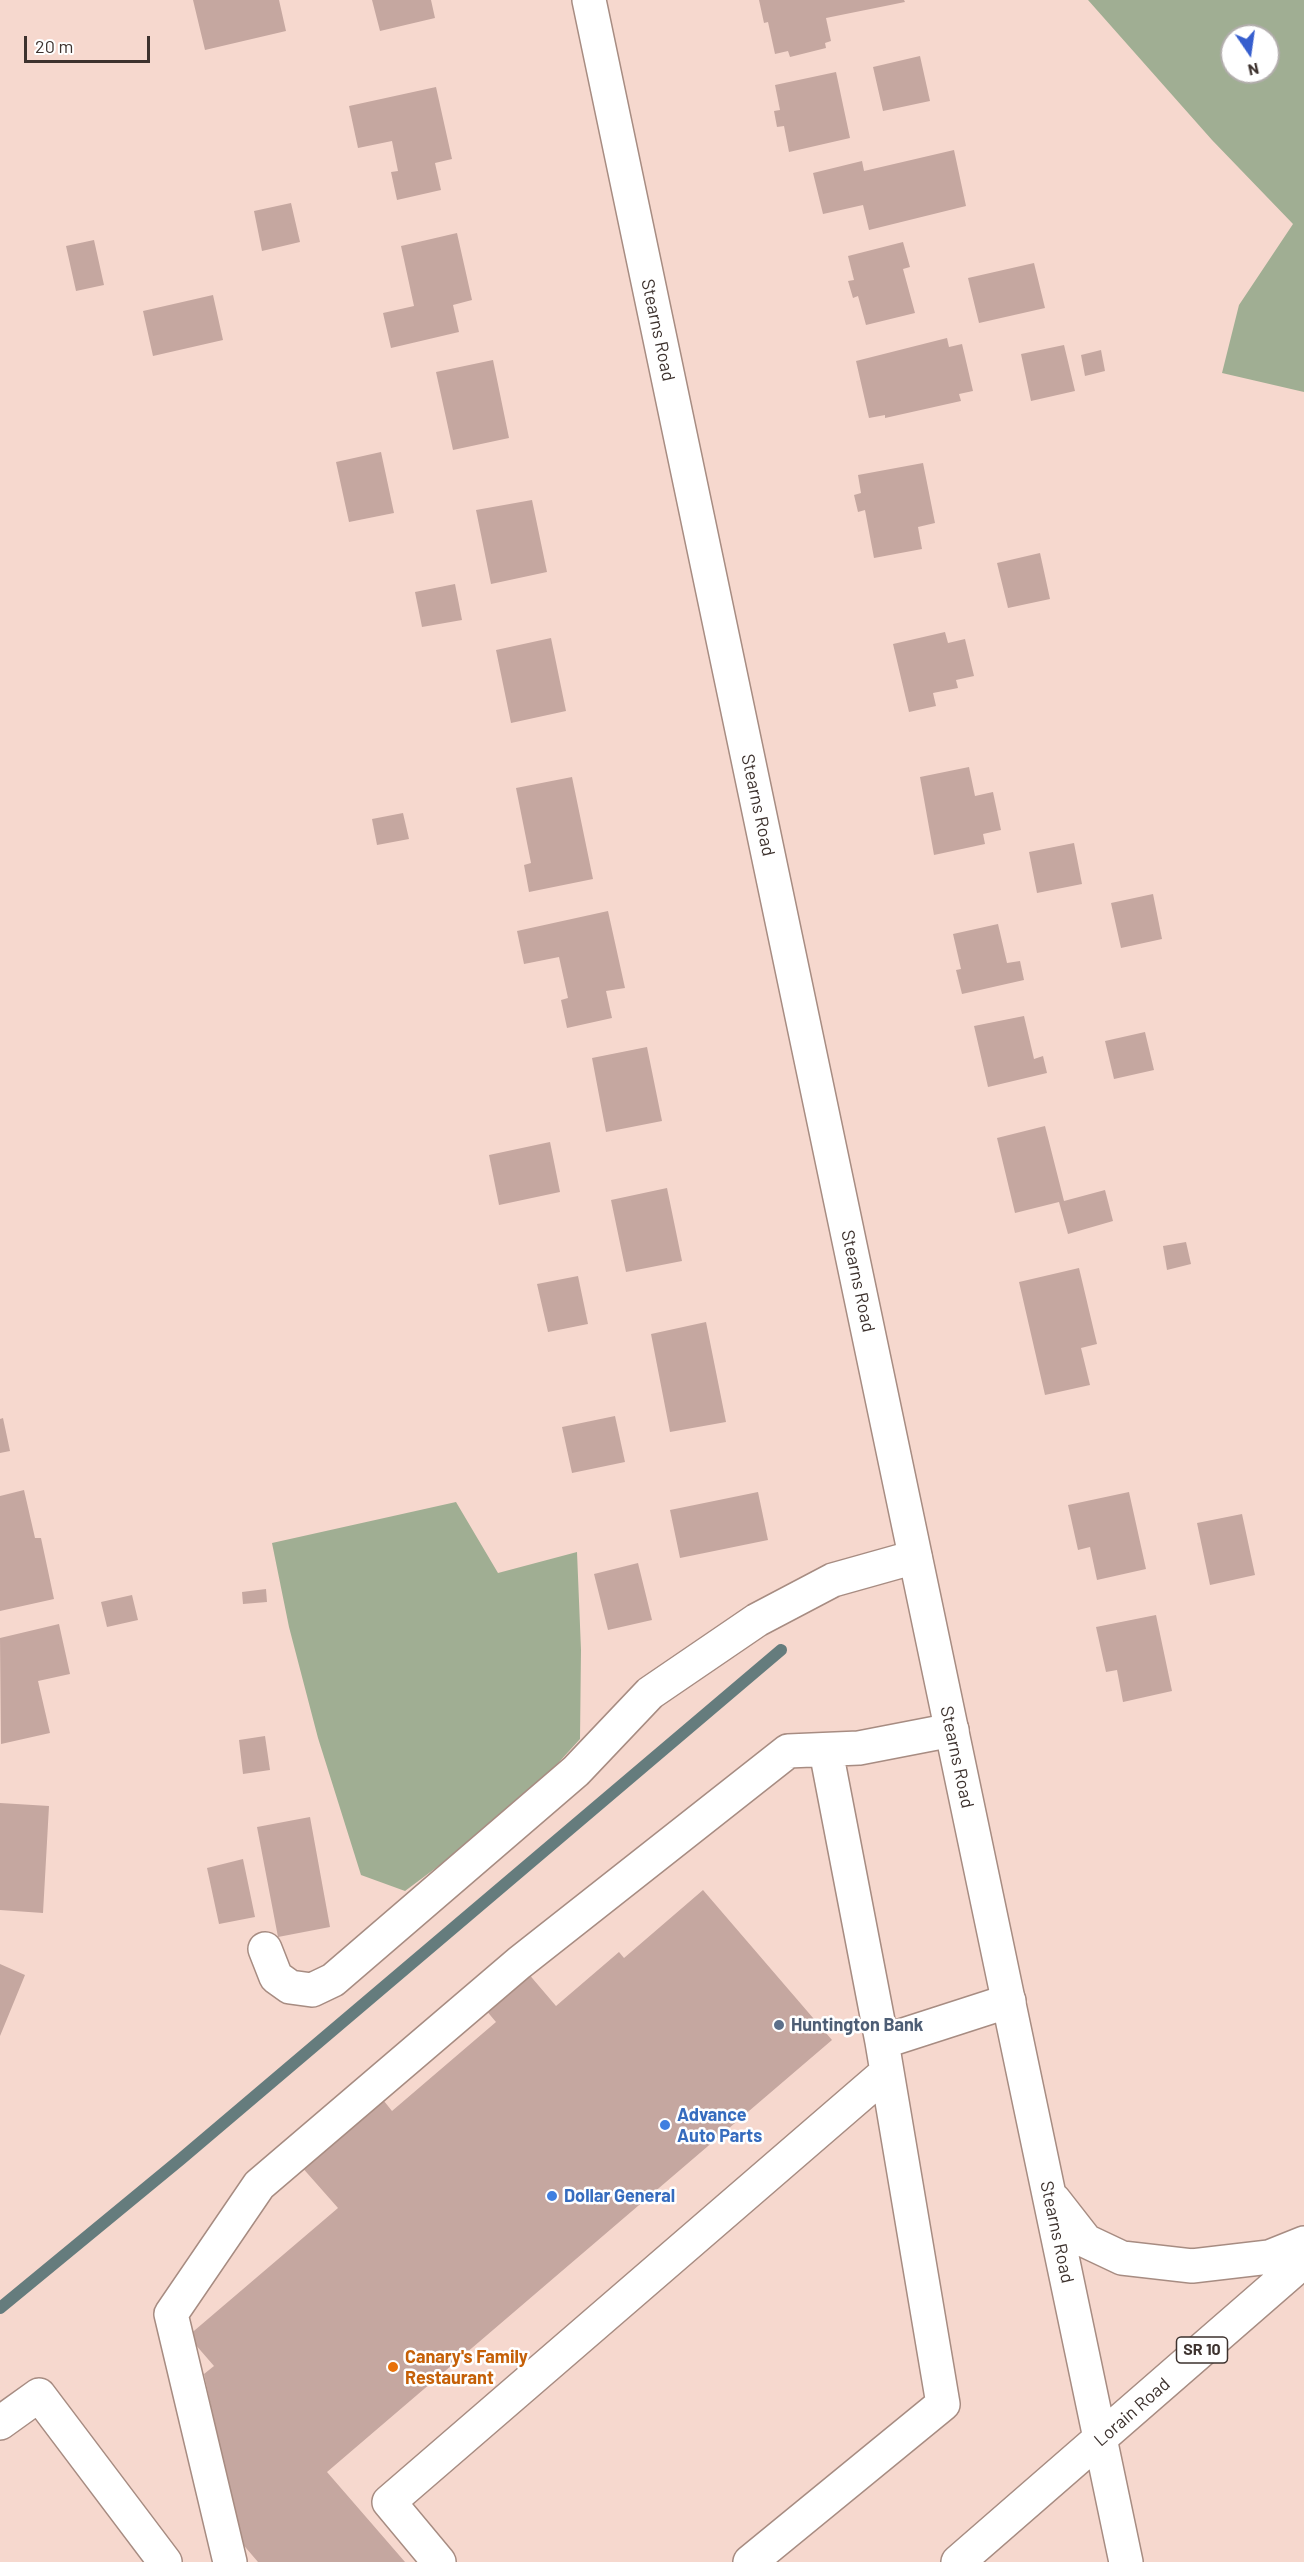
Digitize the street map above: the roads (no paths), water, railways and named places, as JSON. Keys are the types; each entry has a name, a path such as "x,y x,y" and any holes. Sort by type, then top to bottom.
{"main road":[{"name":"Stearns Road","path":"589,0 1126,2562"},
{"path":"265,1949 276,1977 290,1987 312,1990 333,1980 576,1771 651,1693 758,1620 833,1580 915,1557"},
{"path":"230,2562 171,2314 259,2185 519,1963 788,1751 859,1748 952,1730"},
{"path":"769,2556 943,2404 884,2057 826,1750"},
{"path":"439,2562 389,2502 884,2057 1009,2001"},
{"path":"1049,2194 1086,2241 1122,2258 1192,2266 1269,2257 1304,2243"},
{"name":"Lorain Road","path":"958,2562 1304,2261"},
{"path":"0,2423 39,2395 165,2562"}],"waterway":[{"path":"0,2308 181,2159 781,1650"}],"place":[{"name":"Huntington Bank","path":"779,2025"},
{"name":"Advance Auto Parts","path":"665,2125"},
{"name":"Dollar General","path":"552,2196"},
{"name":"Canary's Family Restaurant","path":"393,2367"}]}
